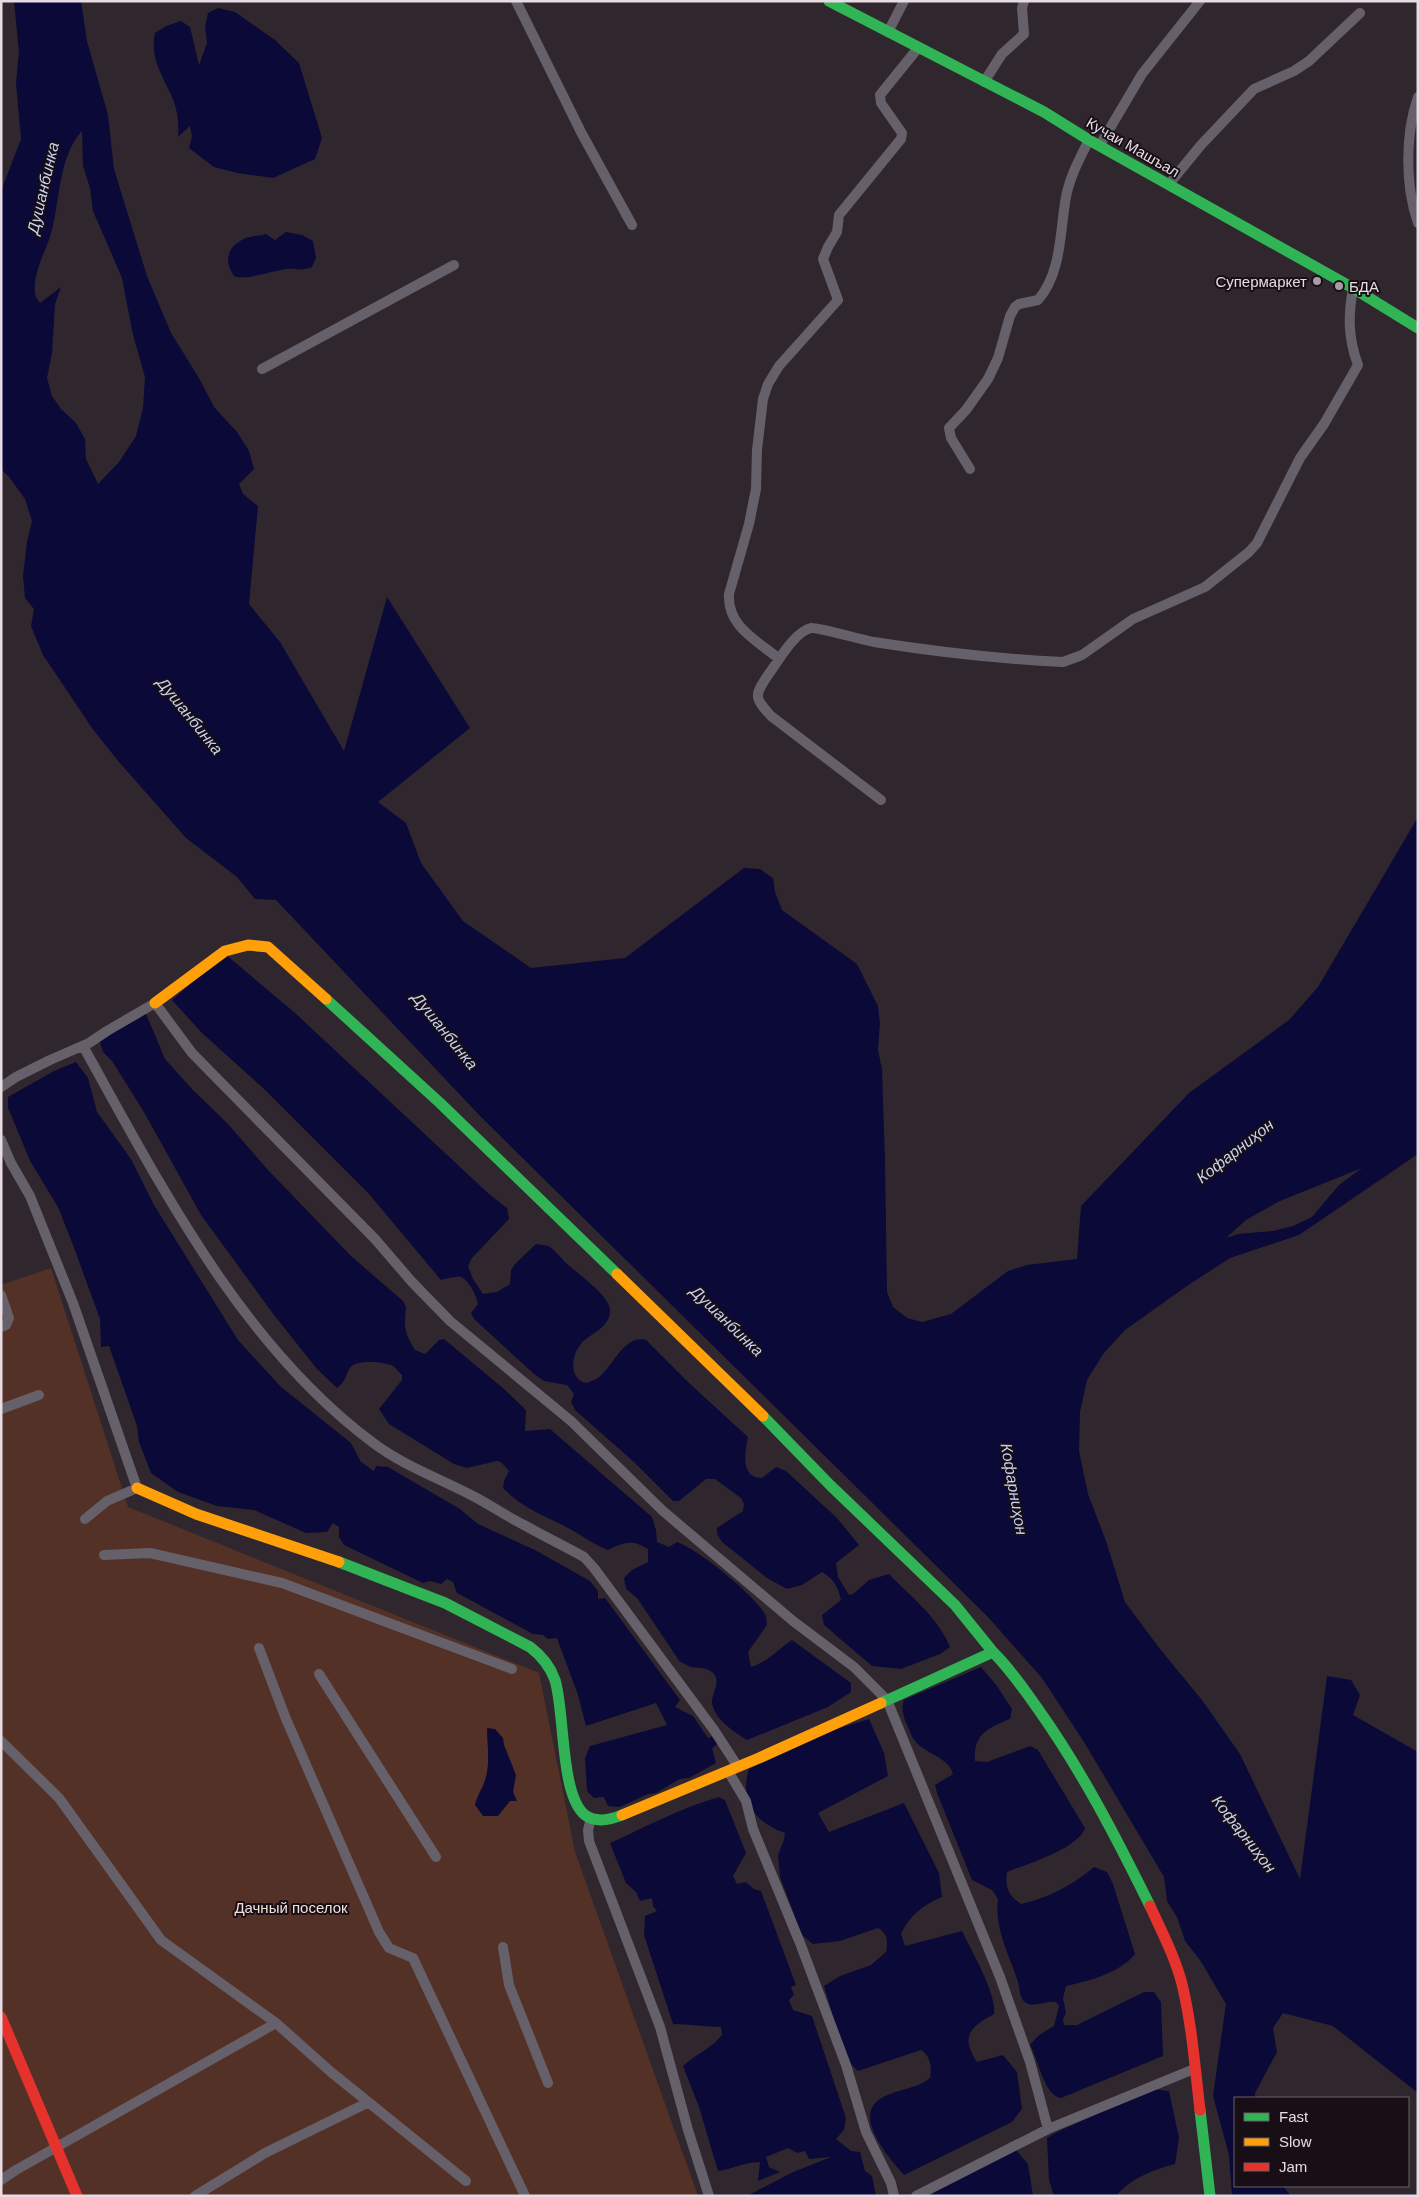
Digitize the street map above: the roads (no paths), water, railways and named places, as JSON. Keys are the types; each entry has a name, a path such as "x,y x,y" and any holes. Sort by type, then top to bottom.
{"street":[{"path":"516,1 582,134 632,225"},
{"name":"Кучаи Машъал","path":"829,1 1044,112 1353,288 1418,328"},
{"path":"888,32 904,1"},
{"path":"984,82 1002,54 1024,34 1022,8 1024,1"},
{"path":"970,469 951,438 949,428 966,410 988,379 998,358 1010,316 1015,307 1038,300 1047,285 1060,250 1066,198 1071,178 1142,74 1200,1"},
{"path":"1169,184 1201,145 1254,89 1294,71 1309,61 1360,13"},
{"path":"778,658 738,626 731,615 728,605 728,594 749,524 756,489 757,450 763,399 768,384 776,370 838,300 825,266 824,254 838,232 839,215 901,139 902,134 881,103 880,95 918,48"},
{"path":"1418,97 1412,115 1408,166 1418,223"},
{"path":"262,369 454,265"},
{"path":"881,800 771,716 759,702 758,689 778,658 804,630 815,628 853,639 924,650 1063,662 1082,655 1133,618 1205,587 1249,552 1256,543 1300,458 1324,424 1358,365 1352,348 1348,326 1353,288"},
{"path":"1,1087 16,1076 83,1046 155,1003 225,950 248,945 268,947 440,1102 732,1384 830,1485 954,1606 1008,1667 1059,1739 1136,1876 1168,1944 1182,1984 1210,2196"},
{"path":"155,1003 192,1053 368,1232 412,1282 450,1321 571,1421 663,1511 793,1621 854,1667 887,1700 1000,1978 1030,2062 1048,2130"},
{"path":"83,1046 180,1215 238,1305 282,1360 328,1404 372,1442 416,1470 472,1495 584,1557 714,1730 746,1801 753,1829 800,1943 846,2065 866,2132 891,2182 894,2196"},
{"path":"1,1140 11,1164 30,1196 73,1303 137,1488"},
{"path":"1,1295 9,1318 6,1325 1,1327"},
{"path":"1,1409 39,1395"},
{"path":"85,1519 107,1501 137,1488 145,1490 196,1514 320,1554 445,1603 530,1647 542,1656 552,1673 561,1704 568,1771 576,1802 582,1813 603,1821 616,1818 733,1769 993,1652"},
{"path":"104,1555 150,1552 282,1583 512,1669"},
{"path":"259,1648 286,1719 379,1932 389,1948 413,1958 525,2196"},
{"path":"319,1674 436,1857"},
{"path":"1,1740 59,1798 161,1940 276,2023 368,2102 466,2181"},
{"path":"591,1818 588,1830 589,1840 660,2027 688,2130 709,2196"},
{"path":"503,1947 509,1985 548,2083"},
{"path":"1,2017 77,2196"},
{"path":"1,2180 57,2146 276,2023"},
{"path":"916,2196 1048,2130 1194,2069"},
{"path":"195,2196 265,2153 368,2102"}],"water":[{"path":"14,1 81,1 87,41 108,115 114,169 147,276 171,333 199,378 214,407 237,432 249,451 254,469 239,484 243,494 258,506 249,604 280,642 344,751 387,597 470,728 378,802 406,823 421,863 463,921 531,968 625,958 744,868 760,869 773,878 775,892 782,910 857,964 878,1006 880,1023 878,1050 882,1069 887,1292 893,1307 907,1318 922,1322 951,1314 1008,1271 1027,1265 1077,1259 1081,1206 1189,1093 1289,1020 1318,987 1418,817 1418,1154 1299,1235 1230,1258 1125,1330 1104,1353 1087,1380 1080,1412 1079,1451 1088,1494 1106,1541 1125,1602 1160,1649 1202,1700 1240,1754 1300,1879 1327,1676 1351,1680 1360,1695 1353,1715 1418,1752 1418,2093 1333,2026 1283,2013 1273,2028 1277,2052 1255,2093 1255,2097 1234,2097 1234,2187 1284,2187 1291,2196 1232,2196 1229,2155 1213,2096 1226,2004 1200,1960 1185,1941 1177,1917 1167,1901 1164,1877 1084,1742 1042,1678 988,1617 481,1117 276,900 255,899 237,877 186,838 119,762 92,728 43,655 31,626 34,609 25,598 23,576 27,542 32,521 25,499 1,469 1,191 21,139 16,83 19,52","holes":["82,131 83,166 90,188 93,211 122,278 133,335 145,377 143,408 136,436 119,462 98,484 86,459 85,439 76,423 61,409 52,396 47,378 52,353 55,304 61,287 40,303 35,293 36,276 55,218 61,178 74,141","1362,1168 1339,1185 1312,1217 1293,1226 1273,1231 1238,1234 1226,1238 1246,1220 1280,1201"]},
{"path":"218,8 235,12 275,40 299,63 322,138 315,159 273,178 237,173 214,167 189,148 192,136 190,126 178,137 178,120 175,106 159,69 154,52 155,33 166,26 181,21 190,27 199,65 207,43 205,27 208,13"},
{"path":"286,232 302,235 313,241 316,258 312,267 301,270 285,269 248,277 235,277 229,267 228,257 237,243 247,238 266,234 275,240"},
{"path":"225,954 294,1012 489,1194 507,1208 509,1219 472,1258 468,1266 473,1279 483,1294 497,1292 510,1284 511,1270 536,1244 550,1247 600,1292 609,1306 609,1318 606,1323 584,1341 577,1350 573,1367 577,1378 587,1383 597,1379 625,1346 638,1339 646,1340 689,1383 748,1437 745,1457 750,1474 762,1478 776,1467 786,1471 837,1518 859,1545 836,1563 838,1577 849,1595 853,1594 869,1580 889,1574 939,1626 950,1647 940,1654 901,1669 872,1666 824,1625 822,1615 841,1600 837,1587 830,1578 822,1572 802,1585 787,1589 767,1578 722,1542 717,1534 717,1528 743,1511 744,1504 741,1498 715,1479 706,1479 679,1501 673,1501 634,1462 575,1410 571,1402 574,1394 567,1385 544,1381 534,1374 474,1319 471,1313 478,1304 470,1285 461,1277 441,1280 369,1194 263,1088 202,1033 172,1000"},
{"path":"144,1009 165,1059 351,1256 403,1301 406,1307 406,1329 415,1350 425,1354 439,1340 444,1339 526,1410 525,1431 550,1429 652,1517 657,1542 669,1547 677,1542 686,1546 711,1563 749,1595 765,1614 767,1625 748,1652 751,1667 768,1659 792,1640 851,1683 851,1692 828,1707 747,1740 726,1725 717,1715 712,1703 716,1688 716,1677 713,1673 707,1669 691,1667 680,1662 637,1598 626,1589 624,1578 632,1570 648,1562 648,1549 633,1543 619,1545 608,1550 598,1546 527,1507 511,1496 503,1488 509,1471 501,1462 497,1461 467,1468 454,1464 389,1424 379,1409 402,1380 402,1375 393,1366 384,1363 358,1363 350,1368 343,1382 337,1388 317,1369 274,1315 201,1215 144,1112 112,1061 103,1052 99,1039"},
{"path":"76,1062 88,1078 97,1112 131,1159 154,1205 238,1340 280,1386 351,1443 361,1462 374,1471 376,1466 388,1467 460,1509 478,1524 535,1550 590,1581 598,1591 598,1599 605,1598 680,1700 675,1707 693,1716 708,1738 715,1735 719,1743 712,1748 716,1763 689,1778 680,1779 656,1793 648,1794 620,1807 608,1806 604,1797 594,1798 587,1791 585,1758 590,1746 667,1725 656,1703 586,1726 578,1695 557,1638 548,1639 543,1635 533,1634 457,1593 453,1582 447,1579 441,1584 430,1581 423,1583 344,1545 339,1537 339,1527 333,1523 327,1532 306,1533 254,1510 217,1506 178,1492 151,1473 139,1442 137,1426 109,1346 101,1347 100,1319 73,1245 58,1207 30,1161 8,1108 8,1097 54,1071"},
{"path":"981,1667 997,1686 1012,1709 1010,1719 989,1729 979,1738 975,1752 975,1761 987,1762 1030,1746 1038,1750 1085,1828 1073,1843 1063,1849 1007,1872 1008,1891 1021,1904 1060,1890 1078,1880 1094,1867 1107,1872 1113,1884 1135,1954 1129,1961 1113,1971 1094,1979 1066,1986 1063,1998 1066,2013 1063,2019 1064,2025 1077,2025 1144,1992 1154,1992 1161,2002 1163,2056 1061,2098 1055,2096 1050,2091 1030,2045 1039,2035 1054,2026 1059,2006 1056,2002 1029,2004 1022,1999 1000,1931 997,1910 998,1899 992,1890 972,1880 937,1793 935,1785 953,1774 951,1768 915,1741 903,1714 904,1700"},
{"path":"869,1719 884,1753 888,1776 818,1813 829,1832 904,1803 939,1873 942,1897 923,1907 909,1921 901,1934 905,1946 962,1931 988,1984 994,2005 994,2014 979,2023 970,2033 969,2045 977,2062 1003,2055 1017,2072 1022,2109 1012,2122 904,2175 883,2149 872,2127 870,2116 872,2107 880,2099 918,2085 930,2078 931,2066 929,2059 921,2050 858,2071 849,2062 842,2046 824,1986 840,1976 871,1965 886,1952 887,1941 885,1935 878,1928 840,1941 813,1944 802,1935 780,1877 778,1855 785,1833 774,1829 758,1817 752,1809 746,1791 749,1769 837,1729"},
{"path":"487,1728 495,1729 503,1738 516,1775 513,1792 517,1801 510,1801 498,1816 483,1816 475,1805 486,1776 488,1755"},
{"path":"719,1797 725,1800 746,1853 733,1876 737,1884 746,1882 754,1889 761,1891 796,1985 791,1987 794,1995 789,2000 793,2010 812,2016 846,2118 844,2130 836,2139 851,2151 860,2152 865,2171 872,2176 876,2196 747,2196 791,2173 831,2157 809,2159 805,2151 797,2153 788,2148 766,2157 769,2167 780,2172 758,2181 760,2162 718,2171 699,2107 683,2066 718,2040 722,2035 721,2027 673,2024 644,1935 645,1916 657,1911 653,1906 652,1898 640,1901 636,1892 626,1883 610,1843 677,1812"},
{"path":"1152,2089 1169,2091 1179,2138 1175,2164 1135,2180 1116,2196 1054,2196 1049,2180 1047,2138"},
{"path":"1016,2150 1028,2164 1033,2196 925,2196"}],"place":[{"name":"Супермаркет","path":"1317,281"},
{"name":"БДА","path":"1339,286"}],"water label":[{"name":"Душанбинка","path":"43,188"},
{"name":"Душанбинка","path":"190,716"},
{"name":"Душанбинка","path":"445,1031"},
{"name":"Кофарниҳон","path":"1235,1151"},
{"name":"Душанбинка","path":"727,1321"},
{"name":"Кофарниҳон","path":"1014,1489"},
{"name":"Кофарниҳон","path":"1244,1834"}],"park label":[{"name":"Дачный поселок","path":"291,1907"}]}
